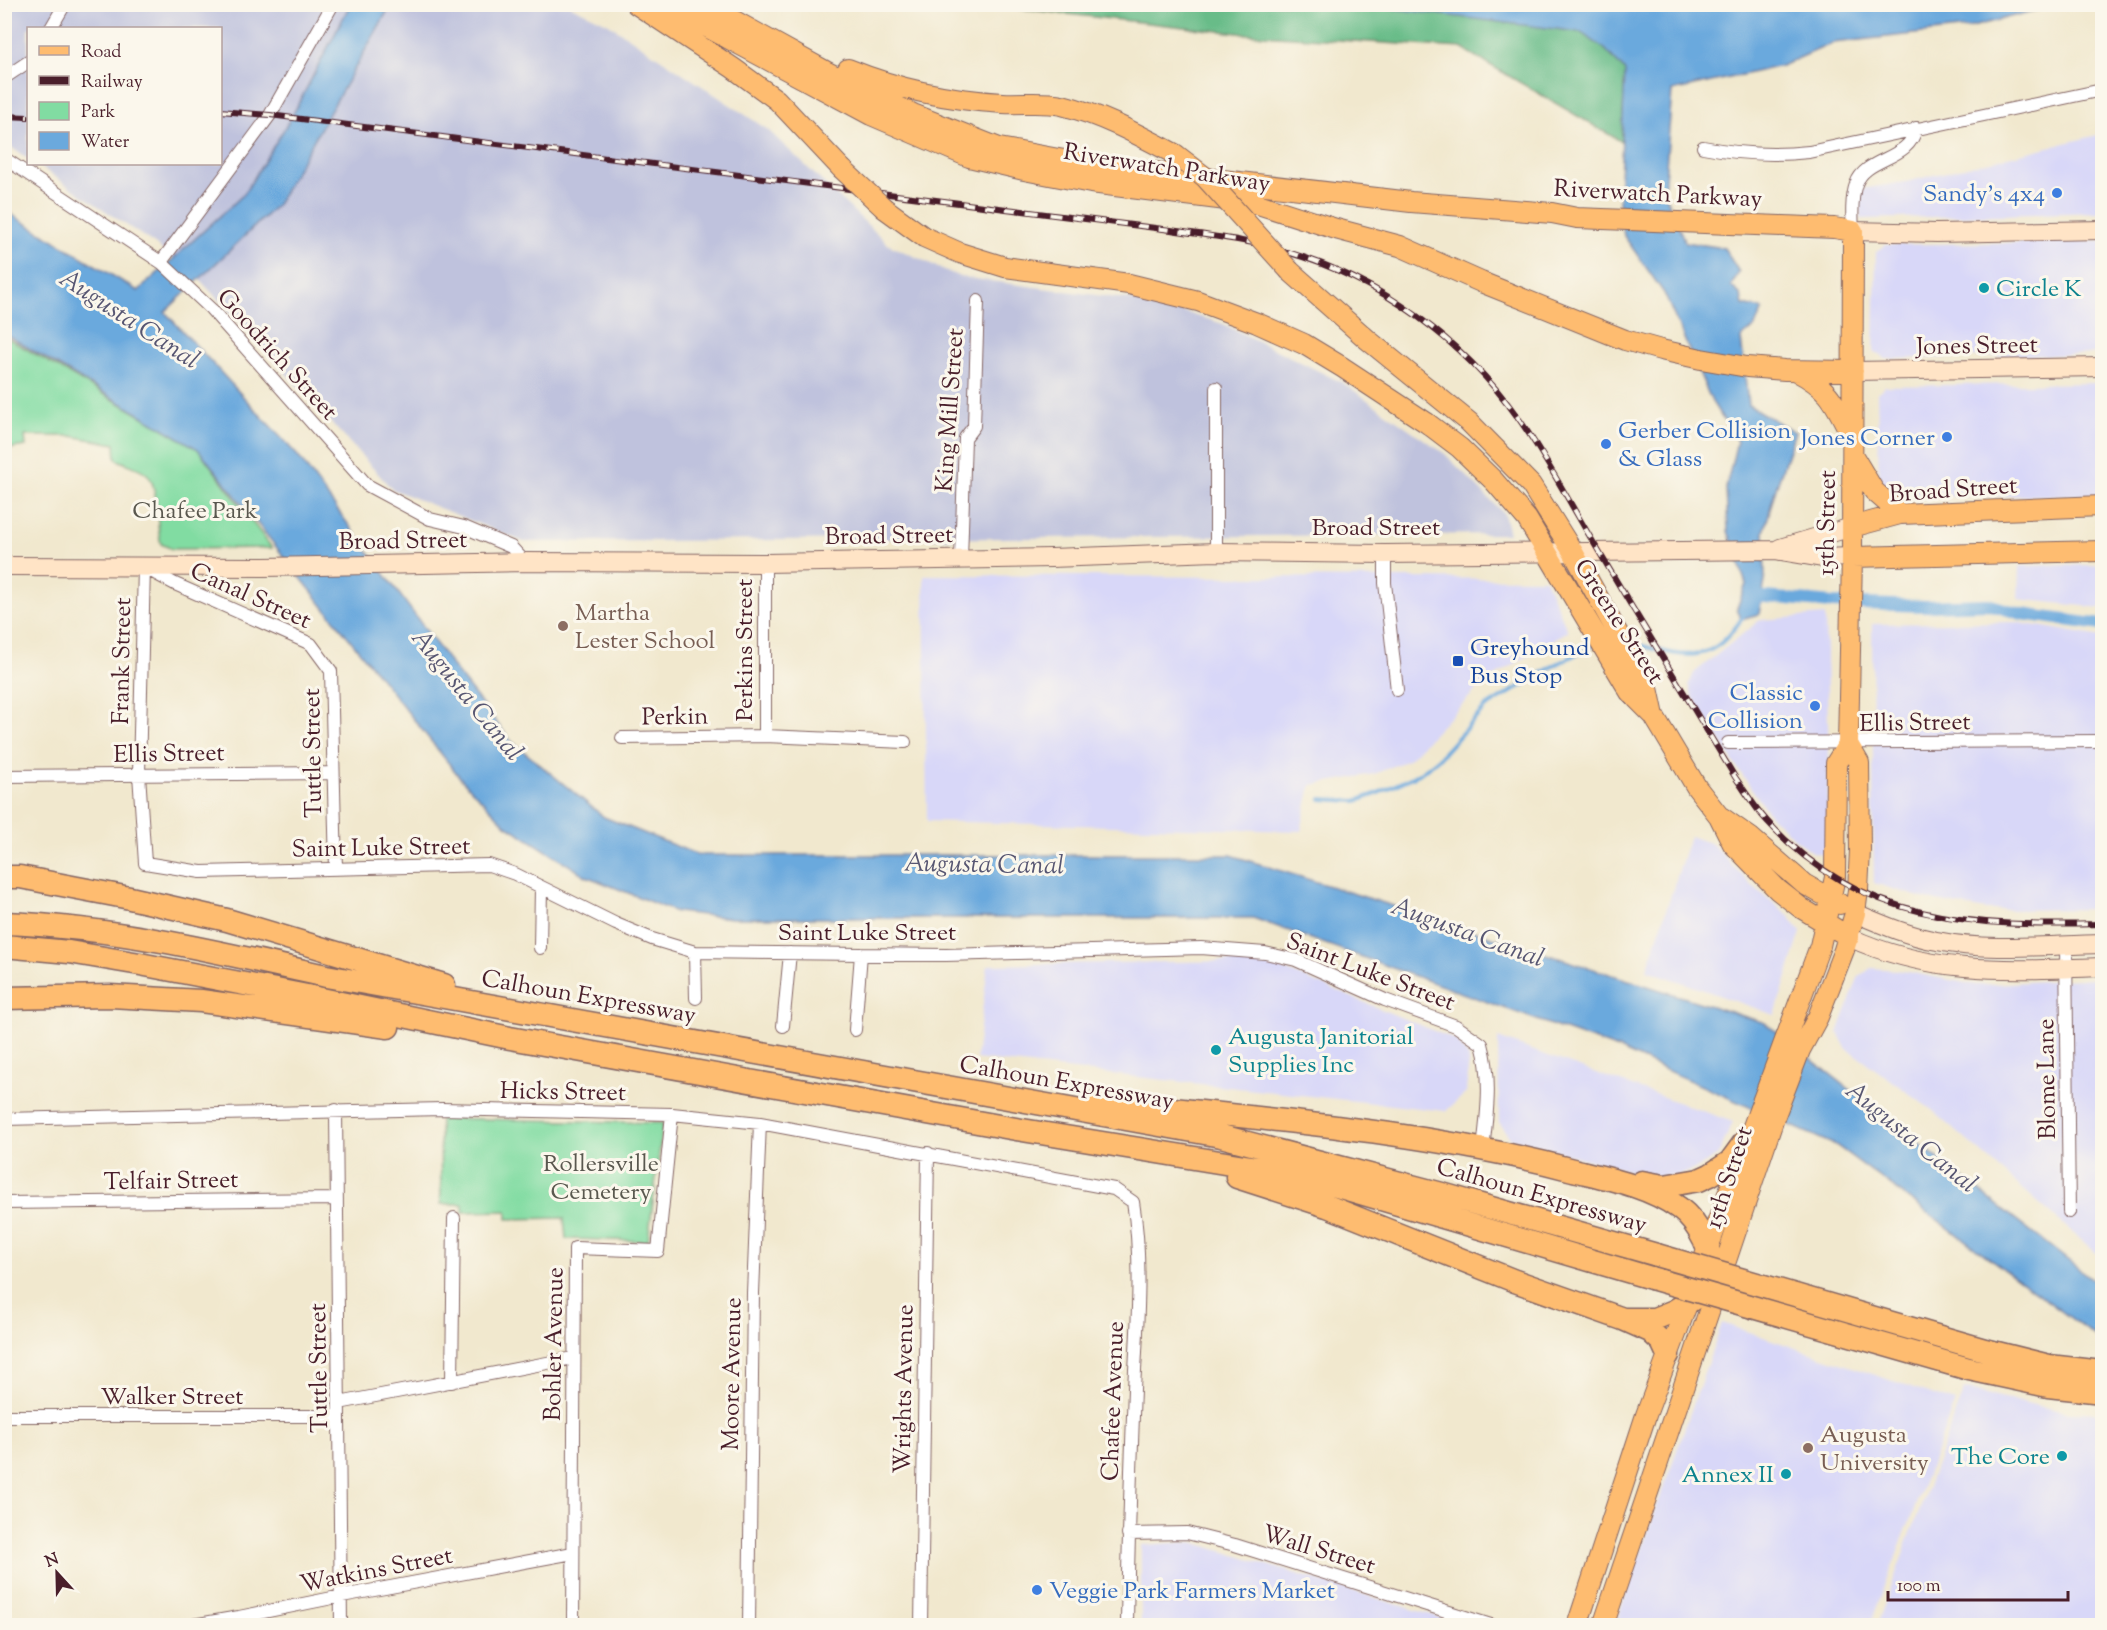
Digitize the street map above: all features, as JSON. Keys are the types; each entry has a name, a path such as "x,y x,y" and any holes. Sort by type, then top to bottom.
{"highway":[{"path":"4,877 20,877 130,898 227,920 561,1019"},
{"name":"Calhoun Expressway","path":"4,923 115,932 215,951 326,976 874,1076 1221,1136 1442,1194 1985,1350 2049,1366 2103,1372"},
{"name":"Calhoun Expressway","path":"4,946 69,952 140,964 510,1038 1016,1129 1299,1175 1969,1369 2049,1386 2103,1392"},
{"path":"4,998 110,996 201,1002 659,1065"},
{"path":"874,1076 1414,1136 1483,1149 1619,1182 1654,1193 1689,1216 1708,1249 1719,1283 1654,1319 1623,1319"},
{"path":"1619,1182 1638,1181 1664,1186 1699,1180 1730,1162 1749,1136"},
{"path":"1152,1151 1327,1206 1515,1281 1623,1319 1650,1331 1662,1342 1668,1356"}],"main road":[{"name":"Greene Street","path":"636,4 777,100 841,168 884,208 924,237 960,253 1005,267 1129,284 1198,301 1304,344 1427,423 1460,448 1494,481 1527,519 1583,615 1639,690"},
{"name":"Riverwatch Parkway","path":"664,4 871,115 969,157 1091,183 1258,204 1336,229 1400,246 1481,282 1625,340 1701,359 1747,367 1853,371"},
{"name":"Riverwatch Parkway","path":"704,4 827,72 913,114 999,148 1086,164 1411,202 1552,213 1577,218 1834,228 1853,231"},
{"name":"Greene Street","path":"743,26 870,78 923,93 1002,103 1059,105 1103,118 1175,154 1205,177 1290,271 1368,340 1469,422 1531,485 1573,552 1603,607 1639,690 1654,716 1697,788 1719,816 1734,844 1762,874 1801,908 1848,937 1904,957 1969,969 2103,967"},
{"path":"1853,231 1937,233 2103,230"},
{"name":"15th Street","path":"1792,1044 1818,1017 1848,937 1858,890 1859,763 1848,744 1852,557 1853,231"},
{"name":"Jones Street","path":"1853,371 2103,367"},
{"path":"1789,370 1813,381 1827,392 1874,491 1900,513"},
{"name":"Broad Street","path":"1775,550 1900,513 2103,506"},
{"name":"Broad Street","path":"4,566 264,567 525,562 765,563 1051,558 1216,552 1385,554 1775,550 1822,558 2103,551"},
{"name":"15th Street","path":"1603,1626 1719,1283 1766,1114 1792,1044 1820,946 1835,877 1836,763 1848,744"},
{"name":"Greene Street","path":"1719,816 1751,838 1804,884 1854,913 1893,929 1936,941 1981,946 2103,944"},
{"name":"15th Street","path":"1577,1626 1646,1416 1749,1136 1766,1114"}],"street":[{"path":"52,27 66,4"},
{"path":"162,262 270,115 333,4"},
{"path":"4,78 27,63"},
{"path":"1703,147 1734,153 1782,155 1809,152 2103,90"},
{"path":"1853,231 1853,196 1858,178 1870,167 1909,145 1914,138 1916,128"},
{"name":"Goodrich Street","path":"4,158 162,262 221,320 367,484 395,501 436,520 464,527 511,548 525,562"},
{"name":"King Mill Street","path":"961,559 965,438 974,426 978,302"},
{"path":"1216,388 1216,552"},
{"path":"1385,554 1385,582 1397,690"},
{"name":"Perkins Street","path":"765,563 765,736"},
{"name":"Canal Street","path":"144,567 176,584 311,644 331,671"},
{"name":"Frank Street","path":"144,567 140,774 145,863"},
{"name":"Tuttle Street","path":"331,671 336,869"},
{"name":"Perkin","path":"622,738 765,736 905,742"},
{"name":"Ellis Street","path":"1728,743 2103,741"},
{"name":"Ellis Street","path":"4,776 333,773"},
{"name":"Saint Luke Street","path":"145,863 201,872 489,865 515,874 616,924 652,939 695,952 946,955 1201,948 1265,953 1296,960 1385,1000 1456,1026 1482,1044 1487,1072 1487,1115 1483,1149"},
{"path":"540,948 541,887"},
{"name":"Blome Lane","path":"2066,945 2069,1212"},
{"path":"695,952 696,998"},
{"path":"783,1026 790,953"},
{"path":"855,1030 861,954"},
{"name":"Hicks Street","path":"4,1119 442,1109 672,1114 760,1122 1114,1189"},
{"name":"Tuttle Street","path":"336,1110 341,1626"},
{"name":"Bohler Avenue","path":"573,1626 575,1248 658,1251 672,1114"},
{"name":"Moore Avenue","path":"750,1626 753,1293 760,1122"},
{"name":"Wrights Avenue","path":"921,1626 928,1153"},
{"name":"Chafee Avenue","path":"1114,1189 1133,1202 1137,1228 1137,1334 1128,1534 1127,1626"},
{"name":"Telfair Street","path":"4,1203 338,1199"},
{"path":"452,1382 454,1218"},
{"name":"Walker Street","path":"4,1416 339,1409 452,1382 573,1358"},
{"name":"Wall Street","path":"1128,1534 1187,1533 1235,1545 1494,1626"},
{"name":"Watkins Street","path":"187,1626 573,1553"}],"shaded area":[{"path":"4,5 569,5 607,23 768,130 889,245 960,277 1155,303 1223,324 1343,383 1445,454 1504,514 1509,534 524,542 392,489 202,282 156,245 37,165 222,165 222,27 27,27 27,158 5,143"},
{"path":"2102,134 2102,212 1860,219 1861,189 1906,182"},
{"path":"2102,241 2102,354 1886,359 1874,352 1876,252 1886,245"},
{"path":"2102,383 2102,495 1896,497 1882,490 1879,479 1877,393 1885,386"},
{"path":"2102,565 2102,608 2018,599 2019,566"},
{"path":"924,575 1545,579 1568,631 1481,685 1408,760 1374,774 1311,785 1301,831 927,821"},
{"path":"1825,615 1829,760 1826,855 1814,853 1795,839 1769,814 1693,697 1689,684 1694,673 1760,620"},
{"path":"2015,622 2102,637 2102,909 1986,910 1926,899 1874,883 1872,624"},
{"path":"1690,836 1712,844 1749,883 1787,914 1801,932 1775,1015 1647,970"},
{"path":"1239,961 1283,969 1456,1040 1469,1058 1466,1093 1446,1111 976,1059 988,965"},
{"path":"1871,968 1897,970 1976,985 2102,978 2102,1258 1932,1110 1846,1048 1838,1033 1858,978"},
{"path":"1498,1038 1733,1122 1718,1155 1697,1168 1677,1176 1650,1177 1510,1138 1499,1122"},
{"name":"Augusta University","path":"1722,1323 1955,1402 1870,1625 1615,1625"},
{"path":"1964,1389 2065,1412 2102,1413 2102,1625 1877,1625"},
{"path":"1192,1542 1464,1625 1141,1625 1141,1545"}],"green space":[{"path":"1363,4 1580,32 1605,49 1625,71 1622,142 1461,48 1247,34 986,5"},
{"name":"Chafee Park","path":"4,336 198,449 272,548 172,549 161,544 151,479 140,469 116,459 115,444 71,436 25,436 26,446 5,449"},
{"name":"Rollersville Cemetery","path":"440,1118 663,1123 648,1241 566,1239 564,1218 507,1219 507,1211 463,1212 463,1204 441,1204"}],"water":[{"name":"Augusta Canal","path":"350,5 391,5 276,206 165,312 298,456 456,671 511,741 604,817 698,855 1231,855 1765,1023 2102,1287 2102,1341 1837,1146 1621,1050 1253,918 732,918 676,912 586,876 506,825 462,780 198,449 5,334 4,210 138,291 244,194 291,118"},
{"path":"1363,5 2056,5 1968,28 1833,43 1781,66 1672,91 1664,193 1685,242 1724,248 1739,272 1731,286 1741,295 1743,305 1763,309 1754,328 1741,338 1748,405 1795,432 1764,532 1765,581 1759,614 1741,619 1737,608 1746,584 1728,531 1726,488 1737,441 1712,402 1664,293 1624,236 1619,201 1625,71 1605,49 1580,32"}],"waterway":[{"path":"1756,588 1755,596 1832,603 1926,606 1987,604 2022,614 2102,625"},
{"path":"1632,643 1682,655 1708,651 1720,644 1744,615"},
{"path":"1321,799 1356,801 1419,774 1437,760 1485,708 1555,665 1594,645"}],"railway":[{"path":"222,111 270,115 1171,230 1259,244 1321,264 1355,278 1417,316 1472,363 1497,390 1538,447 1735,777 1767,821 1803,855 1841,881 1880,899 1921,912 1964,920 2009,924 2102,924"},
{"path":"4,116 27,117"}],"place":[{"name":"Sandy's 4x4","path":"2057,193"},
{"name":"Circle K","path":"1984,288"},
{"name":"Jones Corner","path":"1947,437"},
{"name":"Gerber Collision & Glass","path":"1606,444"},
{"name":"Martha Lester School","path":"563,626"},
{"name":"Greyhound Bus Stop","path":"1458,661"},
{"name":"Classic Collision","path":"1815,706"},
{"name":"Augusta Janitorial Supplies Inc","path":"1216,1050"},
{"name":"Augusta University","path":"1808,1448"},
{"name":"The Core","path":"2062,1456"},
{"name":"Annex II","path":"1786,1474"},
{"name":"Veggie Park Farmers Market","path":"1037,1590"}]}
